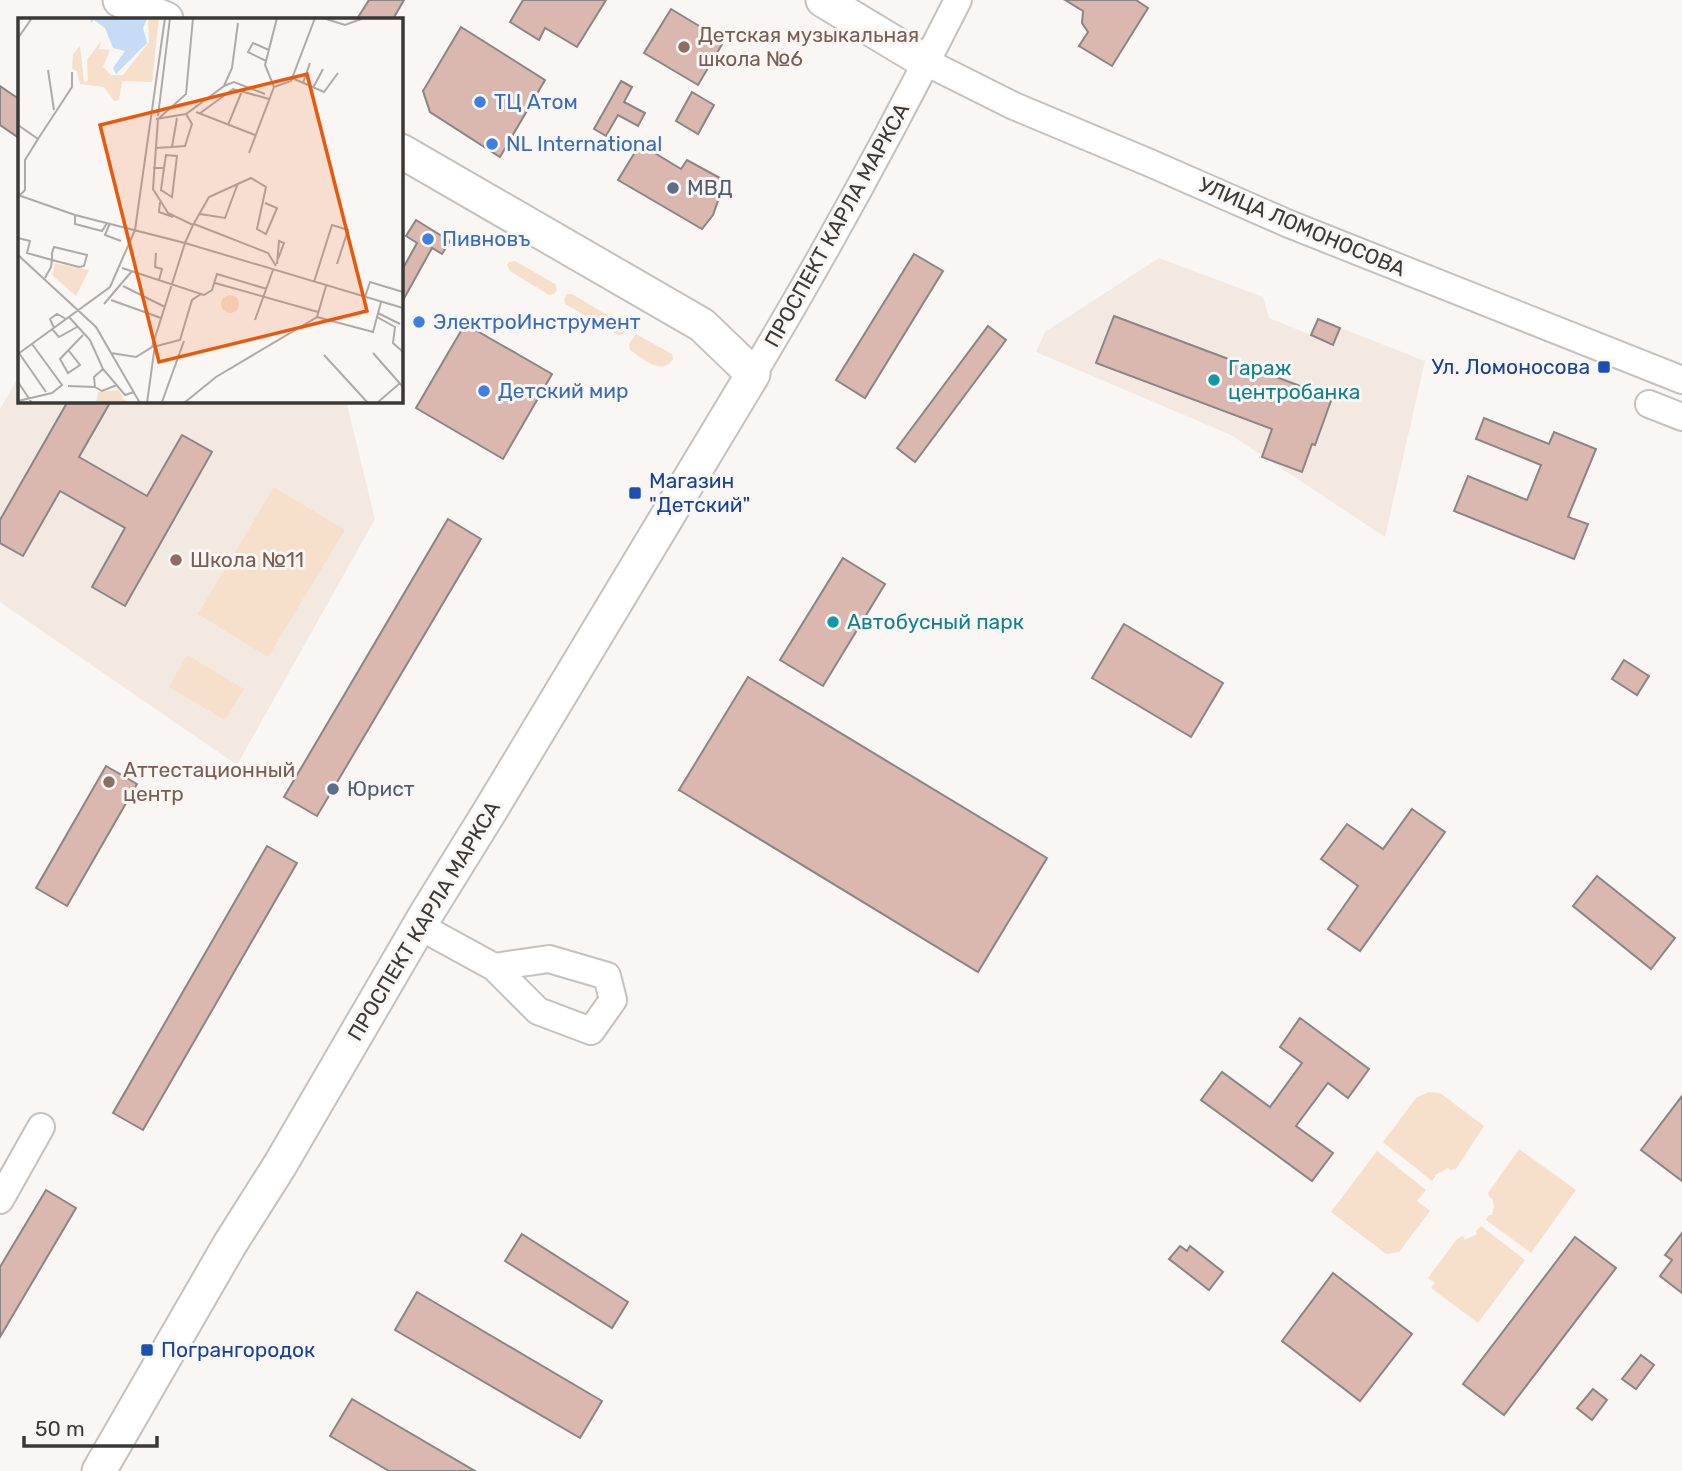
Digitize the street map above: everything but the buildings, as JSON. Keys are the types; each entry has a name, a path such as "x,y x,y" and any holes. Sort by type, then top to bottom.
{"main road":[{"path":"120,0 164,18"},
{"path":"150,0 179,18"},
{"path":"822,0 926,62"},
{"name":"ПРОСПЕКТ КАРЛА МАРКСА","path":"99,1471 419,926 753,374 702,326 402,152"}],"street":[{"name":"ПРОСПЕКТ КАРЛА МАРКСА","path":"753,374 782,326 958,0"},
{"name":"УЛИЦА ЛОМОНОСОВА","path":"926,62 1014,106 1289,224 1682,380"},
{"path":"1649,404 1682,417"},
{"path":"419,926 494,967"},
{"path":"0,1200 41,1127"}],"shaded area":[{"path":"1159,258 1263,297 1269,318 1311,335 1318,319 1425,361 1385,537 1231,435 1036,352 1045,332"},
{"path":"515,261 555,284 557,290 554,294 549,295 510,271 507,265"},
{"path":"567,294 572,294 624,325 626,330 618,335 565,304"},
{"path":"636,334 672,354 673,359 668,364 658,366 640,357 630,350 629,344"},
{"name":"Школа №11","path":"18,378 18,402 346,402 375,519 237,765 0,602 0,409"},
{"path":"274,487 345,530 268,657 198,614"},
{"path":"187,655 244,689 225,720 169,687"},
{"path":"1429,1092 1440,1093 1484,1126 1456,1169 1448,1168 1435,1175 1432,1181 1383,1142 1417,1097"},
{"path":"1519,1149 1576,1190 1531,1253 1486,1220 1492,1215 1494,1206 1488,1193"},
{"path":"1377,1151 1426,1190 1417,1201 1430,1211 1399,1252 1386,1254 1331,1212"},
{"path":"1481,1226 1525,1260 1478,1323 1431,1288 1435,1283 1428,1278 1457,1239 1463,1236 1465,1240 1477,1234 1476,1231"}],"place":[{"name":"Детская музыкальная школа №6","path":"684,47"},
{"name":"ТЦ Атом","path":"480,102"},
{"name":"NL International","path":"492,144"},
{"name":"МВД","path":"673,188"},
{"name":"Пивновъ","path":"428,239"},
{"name":"ЭлектроИнструмент","path":"419,322"},
{"name":"Ул. Ломоносова","path":"1604,367"},
{"name":"Гараж центробанка","path":"1214,380"},
{"name":"Детский мир","path":"484,391"},
{"name":"Магазин \"Детский\"","path":"635,493"},
{"name":"Школа №11","path":"176,560"},
{"name":"Автобусный парк","path":"833,622"},
{"name":"Аттестационный центр","path":"109,782"},
{"name":"Юрист","path":"333,789"},
{"name":"Погрангородок","path":"147,1350"}]}
